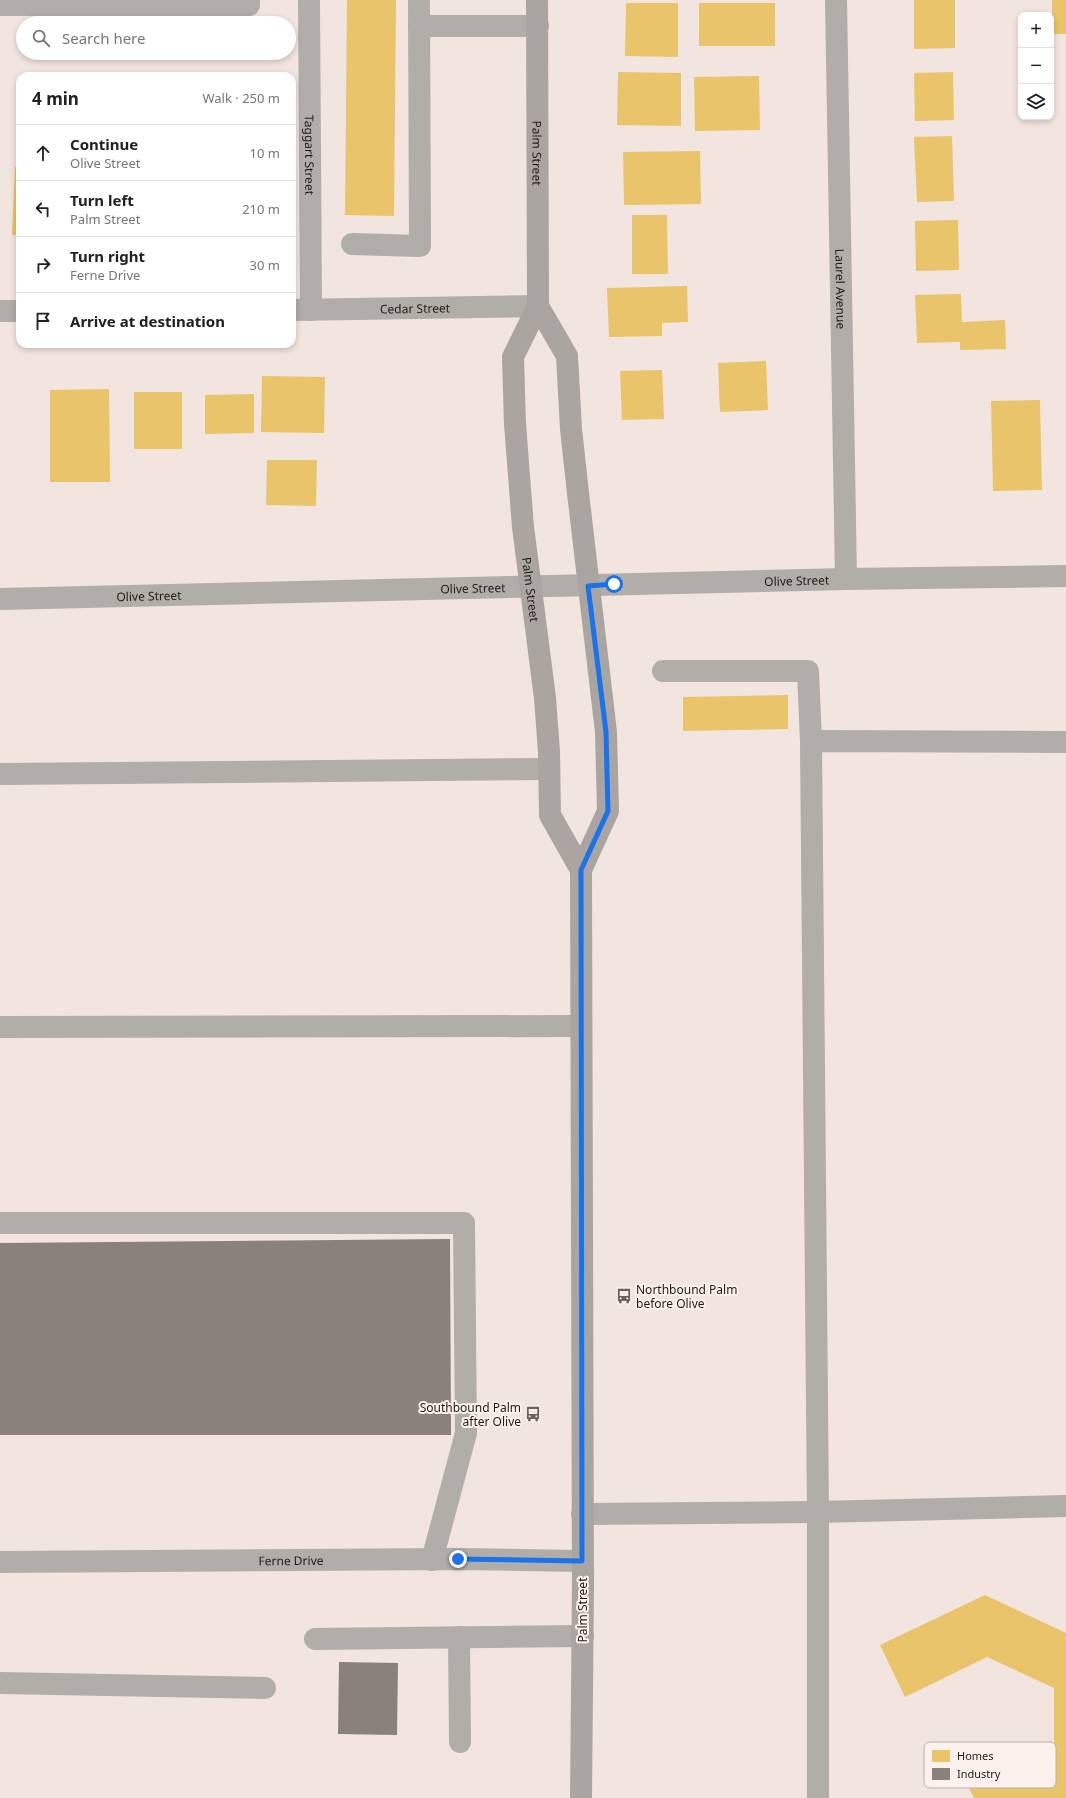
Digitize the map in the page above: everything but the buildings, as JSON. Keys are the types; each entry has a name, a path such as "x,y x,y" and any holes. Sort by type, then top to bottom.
{"main road":[{"name":"Palm Street","path":"538,0 538,306 513,357 515,424 521,502 530,586 545,698 550,768 550,815 581,870"},
{"name":"Palm Street","path":"538,306 567,356 571,429 606,732 608,811 581,870 583,1636 581,1798"}],"street":[{"path":"0,6 249,5 249,0"},
{"name":"Taggart Street","path":"301,310 309,0"},
{"path":"352,244 420,246 419,0"},
{"name":"Laurel Avenue","path":"836,0 846,579"},
{"path":"419,26 538,26"},
{"name":"Cedar Street","path":"301,310 538,306"},
{"path":"0,311 16,311"},
{"name":"Olive Street","path":"0,599 846,579 1066,576"},
{"path":"663,671 808,672 811,741 818,1512 818,1798"},
{"path":"811,741 1066,742"},
{"path":"0,774 550,768"},
{"path":"0,1027 581,1026"},
{"path":"0,1223 464,1223 466,1433 432,1560"},
{"path":"582,1514 818,1512 1066,1506"},
{"name":"Ferne Drive","path":"0,1562 432,1560 582,1561"},
{"path":"315,1639 583,1636"},
{"path":"459,1637 460,1742"},
{"path":"0,1684 265,1688"}],"place":[{"name":"Northbound Palm before Olive","path":"624,1296"},
{"name":"Southbound Palm after Olive","path":"533,1414"}],"route":[{"path":"458,1559 582,1561 581,870 608,811 606,732 599,664 588,586 614,584"}]}
